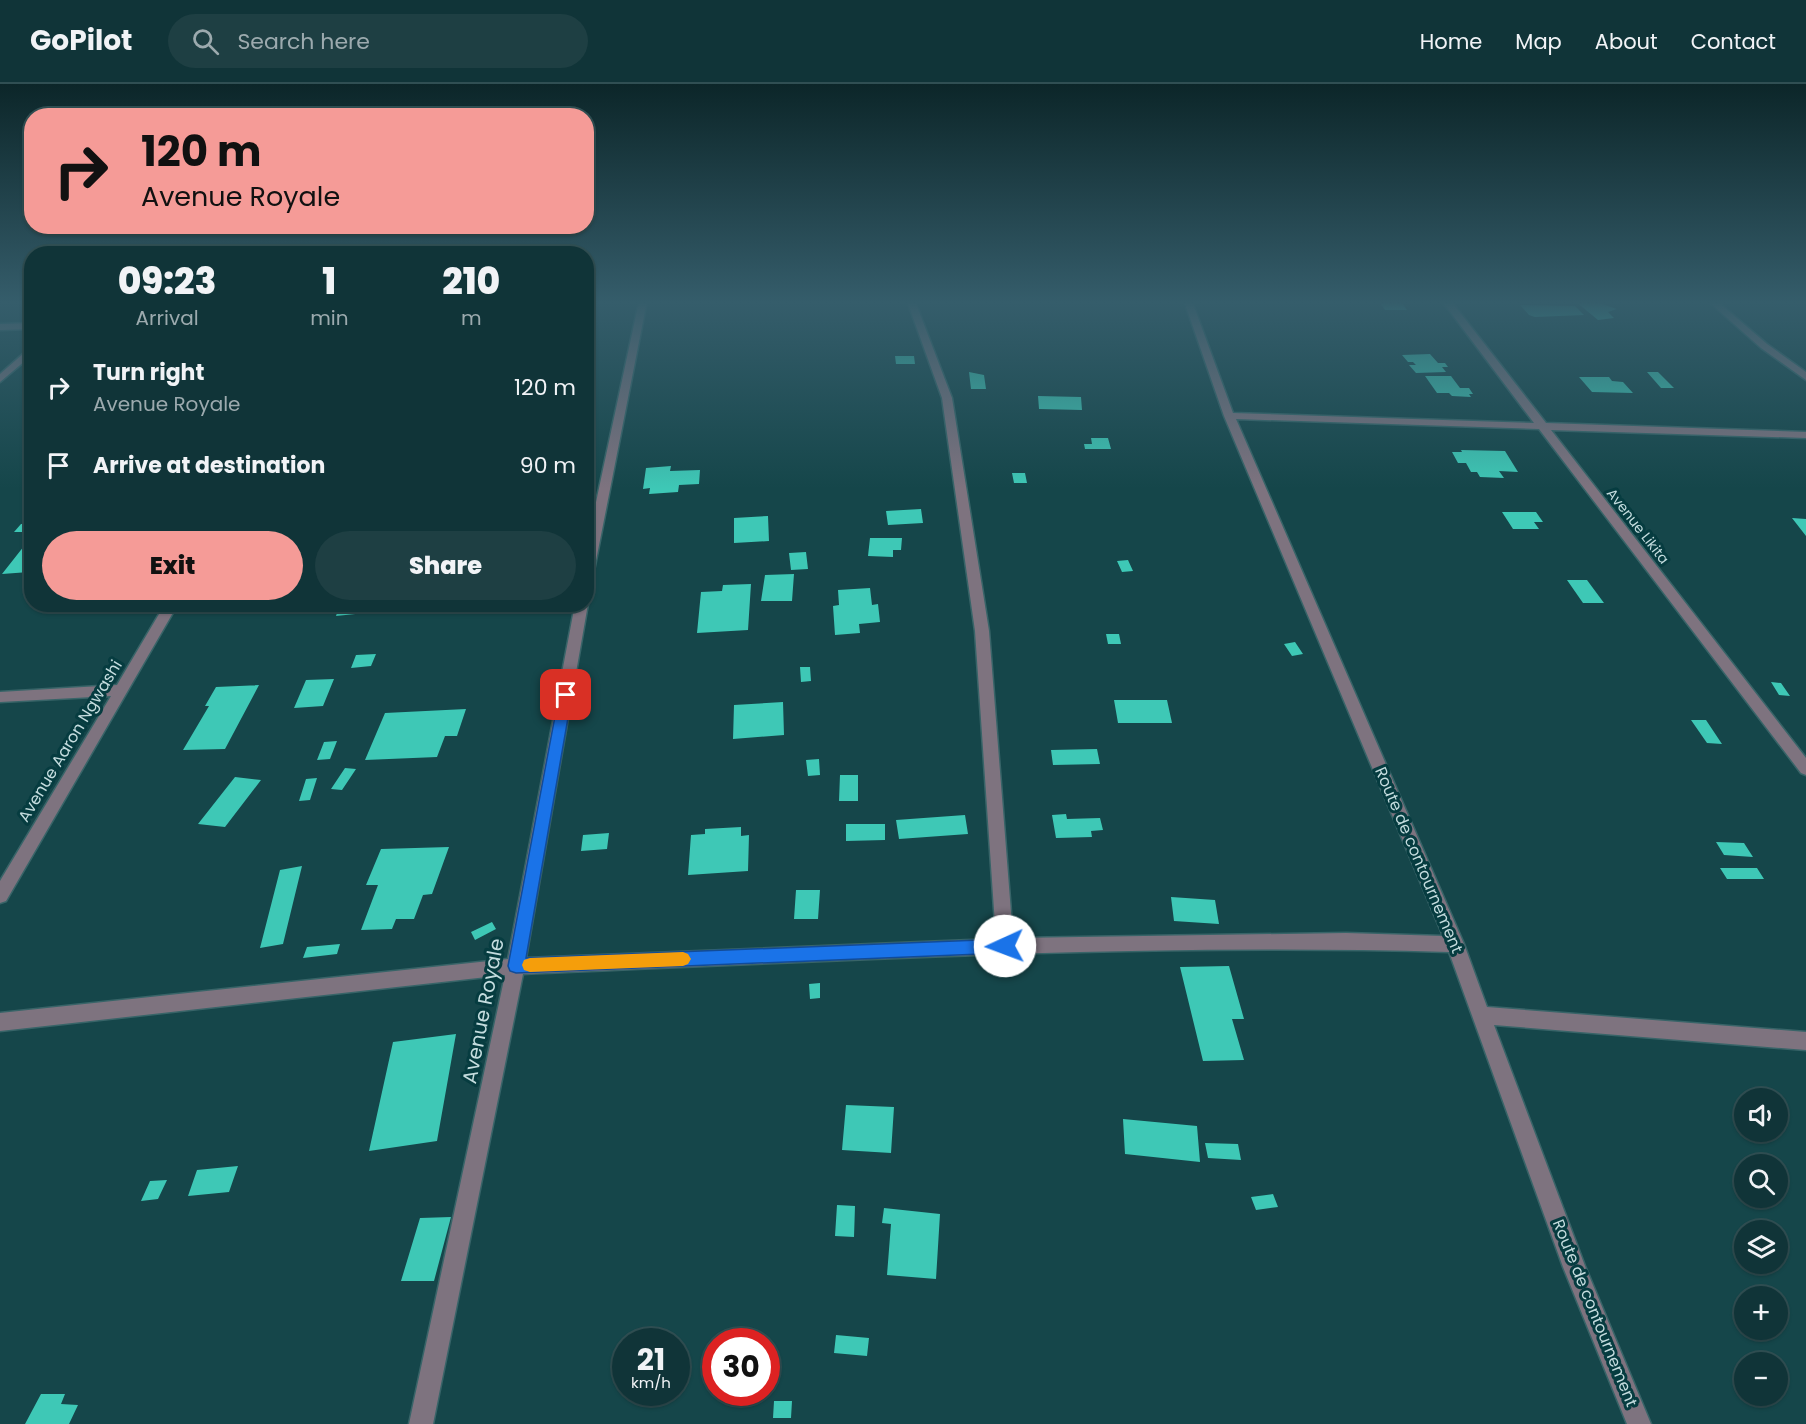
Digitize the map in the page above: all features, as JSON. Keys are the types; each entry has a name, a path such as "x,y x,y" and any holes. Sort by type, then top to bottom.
{"street":[{"path":"0,379 17,364"},
{"path":"594,542 630,364"},
{"path":"934,364 947,398 981,621 1005,946"},
{"name":"Route de contournement","path":"1210,364 1229,416 1455,944 1574,1267 1639,1424"},
{"name":"Avenue Likita","path":"1494,364 1806,769"},
{"path":"1788,364 1806,377"},
{"path":"1229,416 1806,435"},
{"name":"Avenue Aaron Ngwashi","path":"0,896 167,612"},
{"name":"Avenue Royale","path":"421,1424 516,966 581,612"},
{"path":"0,697 122,690"},
{"path":"0,1022 516,966 1005,946 1325,941 1455,944"},
{"path":"1481,1015 1806,1041"}],"building":[{"path":"1415,364 1445,364 1448,367 1442,367 1446,372 1416,373 1409,365 1416,365"},
{"path":"969,372 984,375 986,389 971,389"},
{"path":"1647,372 1658,372 1674,388 1661,388"},
{"path":"1425,376 1451,376 1460,388 1469,388 1473,394 1469,394 1471,397 1437,393"},
{"path":"1579,377 1609,377 1612,381 1623,382 1633,393 1592,392"},
{"path":"1038,396 1081,397 1082,410 1039,409"},
{"path":"1091,438 1108,438 1111,449 1085,449 1084,444 1092,444"},
{"path":"1461,450 1505,451 1518,472 1499,471 1504,478 1480,477 1477,472 1471,472 1466,463 1458,463 1452,452 1462,452"},
{"path":"671,466 670,471 700,470 699,484 679,485 678,492 649,494 650,488 643,489 646,468"},
{"path":"1012,473 1025,473 1027,483 1014,483"},
{"path":"921,509 923,523 888,525 886,511"},
{"path":"1502,512 1536,512 1543,522 1534,522 1539,529 1513,529"},
{"path":"768,516 769,541 734,543 734,518"},
{"path":"1792,518 1806,519 1806,536"},
{"path":"24,524 24,532 14,532"},
{"path":"870,538 902,538 901,550 893,550 893,557 868,556"},
{"path":"24,546 24,572 2,574"},
{"path":"806,552 808,569 791,570 789,553"},
{"path":"1128,560 1133,571 1122,572 1117,561"},
{"path":"794,574 792,601 761,601 765,575"},
{"path":"1567,580 1587,580 1604,603 1583,603"},
{"path":"751,584 748,630 697,633 701,592 722,591 723,585"},
{"path":"870,588 872,605 878,604 880,622 859,624 860,633 835,635 833,606 839,605 838,590"},
{"path":"337,612 365,612 365,613 336,616"},
{"path":"1106,634 1119,634 1121,644 1108,644"},
{"path":"1295,642 1303,654 1292,656 1284,644"},
{"path":"376,654 371,666 351,668 356,655"},
{"path":"800,667 810,667 811,681 801,682"},
{"path":"334,679 323,706 294,708 306,680"},
{"path":"1771,682 1781,683 1790,696 1779,695"},
{"path":"259,685 225,749 183,750 209,706 205,706 216,687"},
{"path":"1114,700 1167,700 1172,723 1118,723"},
{"path":"783,702 784,735 733,739 734,705"},
{"path":"466,709 457,736 445,736 437,757 365,760 385,713"},
{"path":"1691,720 1706,720 1722,744 1707,743"},
{"path":"337,741 330,759 317,760 324,742"},
{"path":"1097,749 1100,764 1053,765 1051,750"},
{"path":"819,759 820,775 808,776 806,760"},
{"path":"345,768 356,769 342,790 331,789"},
{"path":"840,775 858,775 858,801 839,801"},
{"path":"235,777 261,780 225,827 198,824"},
{"path":"317,778 310,800 299,801 306,779"},
{"path":"1066,814 1067,819 1100,818 1103,830 1091,831 1092,837 1056,838 1052,815"},
{"path":"965,815 968,834 899,839 896,820"},
{"path":"846,824 885,824 885,840 846,841"},
{"path":"741,827 741,836 749,835 748,871 688,875 691,835 705,834 705,829"},
{"path":"609,833 607,849 581,851 583,835"},
{"path":"1716,842 1744,843 1753,857 1724,855"},
{"path":"449,847 432,894 423,895 414,919 396,919 392,929 361,930 378,885 366,885 381,849"},
{"path":"302,866 283,944 260,948 280,870"},
{"path":"1720,868 1757,868 1764,879 1727,879"},
{"path":"796,890 820,890 818,919 794,919"},
{"path":"1171,897 1215,900 1219,924 1174,921"},
{"path":"492,922 496,929 475,940 471,932"},
{"path":"340,944 337,954 303,958 307,947"},
{"path":"1229,966 1244,1019 1232,1019 1244,1060 1203,1061 1180,967"},
{"path":"820,983 820,998 810,999 809,984"},
{"path":"456,1034 437,1141 369,1151 393,1042"},
{"path":"846,1105 894,1107 891,1153 842,1150"},
{"path":"1123,1119 1197,1126 1200,1162 1125,1154"},
{"path":"1205,1143 1238,1144 1241,1160 1208,1158"},
{"path":"238,1166 229,1192 188,1196 197,1170"},
{"path":"167,1180 158,1199 141,1201 150,1181"},
{"path":"1273,1194 1278,1207 1256,1210 1251,1197"},
{"path":"837,1205 855,1206 854,1237 835,1236"},
{"path":"884,1208 940,1214 936,1279 887,1275 891,1224 882,1223"},
{"path":"451,1217 434,1281 401,1281 420,1218"},
{"path":"836,1335 869,1338 867,1356 834,1353"},
{"path":"41,1394 65,1394 61,1404 78,1405 69,1424 25,1424"},
{"path":"780,1401 792,1401 791,1418 773,1418 774,1406 780,1406"}],"slow traffic":[{"path":"530,965 683,959"}],"route":[{"path":"566,695 516,966 1005,946"}]}
